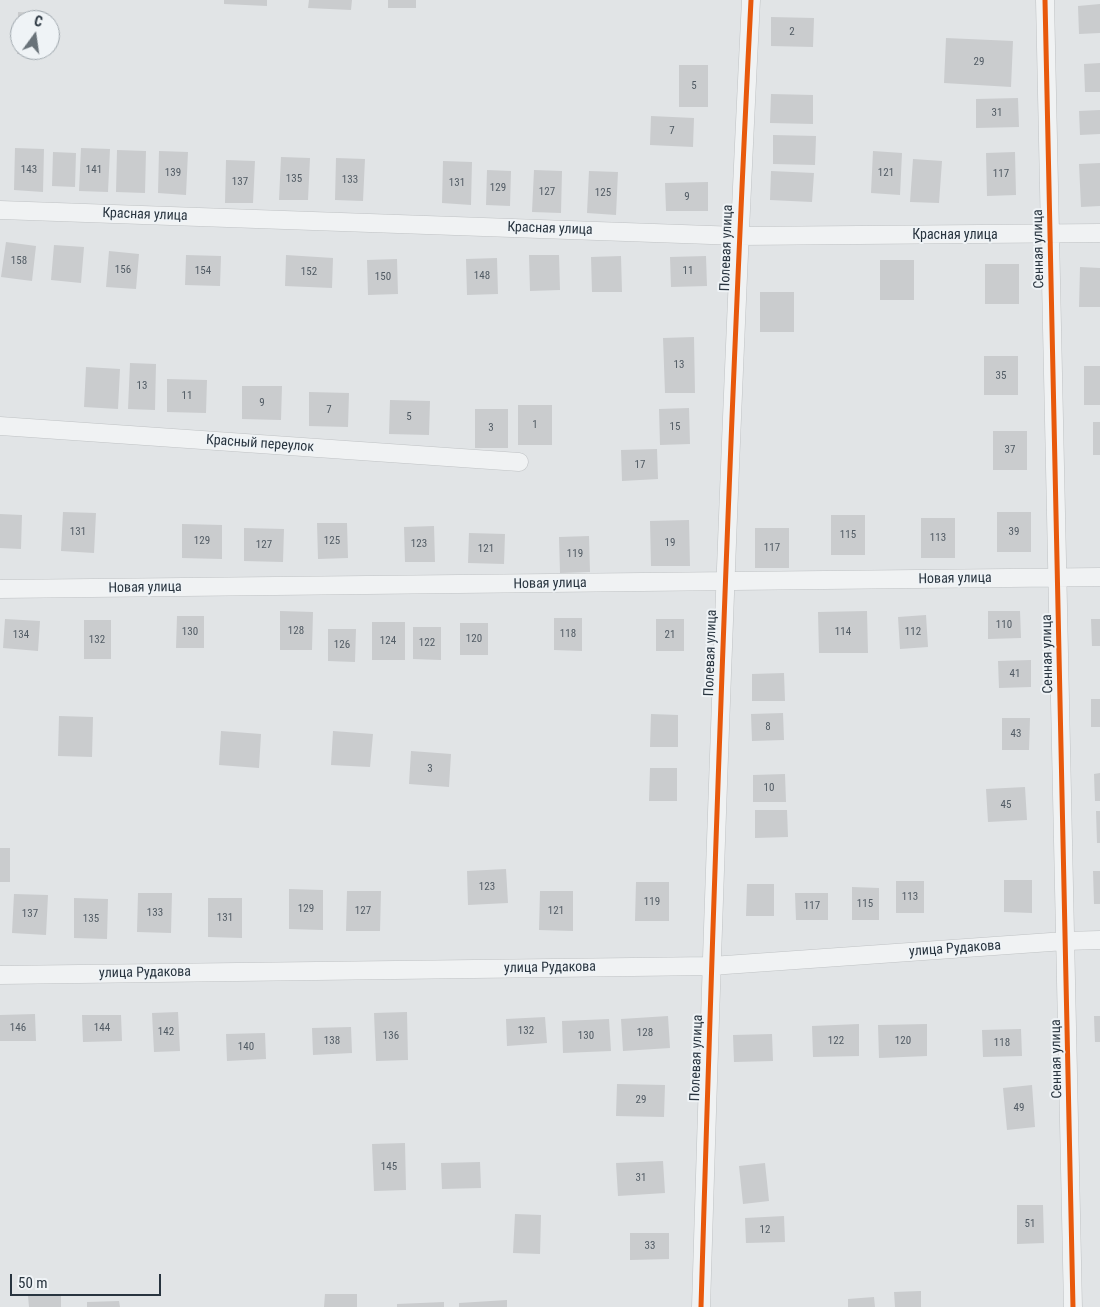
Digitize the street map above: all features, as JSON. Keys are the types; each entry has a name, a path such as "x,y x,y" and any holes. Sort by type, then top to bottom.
{"street":[{"name":"Полевая улица","path":"700,1307 725,582 751,0"},
{"name":"Сенная улица","path":"1045,0 1073,1307"},
{"name":"Красная улица","path":"0,210 739,236 1100,233"},
{"name":"Красный переулок","path":"0,426 519,462"},
{"name":"Новая улица","path":"0,589 1100,578"},
{"name":"улица Рудакова","path":"0,974 711,966 1100,940"}],"building":[{"path":"224,0 267,0 267,6 224,4"},
{"path":"309,0 352,0 351,10 308,8"},
{"path":"388,0 416,0 416,8 388,8"},
{"path":"1100,4 1100,33 1079,34 1078,6"},
{"path":"771,17 814,18 813,47 771,46"},
{"path":"946,38 1013,41 1011,87 944,83"},
{"path":"1100,63 1100,92 1085,92 1084,64"},
{"path":"679,65 708,65 708,107 679,107"},
{"path":"771,94 813,95 813,124 770,123"},
{"path":"1018,98 1019,127 976,128 976,99"},
{"path":"1100,110 1100,134 1080,135 1079,111"},
{"path":"651,116 694,118 693,147 650,145"},
{"path":"773,135 816,136 815,165 773,164"},
{"path":"15,148 44,149 43,192 14,190"},
{"path":"81,148 110,149 108,192 79,191"},
{"path":"117,150 146,151 145,193 116,192"},
{"path":"159,151 188,152 186,195 158,193"},
{"path":"873,151 902,153 900,195 871,193"},
{"path":"53,152 76,153 75,187 52,186"},
{"path":"1015,152 1016,195 987,196 986,153"},
{"path":"281,157 310,158 308,200 279,200"},
{"path":"336,158 365,159 363,201 335,200"},
{"path":"913,159 942,161 939,203 910,202"},
{"path":"226,160 255,161 253,203 225,203"},
{"path":"443,161 472,162 471,205 442,203"},
{"path":"1100,163 1100,206 1081,207 1079,164"},
{"path":"487,170 511,171 510,206 486,205"},
{"path":"534,170 562,171 561,213 532,212"},
{"path":"589,171 618,172 616,215 587,213"},
{"path":"771,171 814,173 812,202 770,200"},
{"path":"708,182 708,211 666,211 665,183"},
{"path":"6,242 36,246 32,281 1,277"},
{"path":"54,245 84,247 81,283 51,280"},
{"path":"109,251 139,254 136,289 106,287"},
{"path":"186,255 221,256 220,286 185,285"},
{"path":"286,255 333,258 332,288 285,286"},
{"path":"529,255 559,255 560,290 530,291"},
{"path":"621,256 622,292 592,292 591,257"},
{"path":"706,256 707,286 671,287 670,257"},
{"path":"497,258 498,294 467,295 466,259"},
{"path":"397,259 398,294 368,295 367,260"},
{"path":"880,260 914,260 914,300 880,300"},
{"path":"985,264 1019,264 1019,304 985,304"},
{"path":"1080,267 1100,268 1100,307 1079,307"},
{"path":"760,292 794,292 794,332 760,332"},
{"path":"694,337 695,393 665,393 663,338"},
{"path":"984,356 1018,356 1018,395 984,395"},
{"path":"130,363 156,364 155,410 128,409"},
{"path":"1084,366 1100,366 1100,405 1084,405"},
{"path":"86,367 120,369 118,409 84,407"},
{"path":"167,379 207,380 206,413 167,412"},
{"path":"242,386 282,386 281,420 242,419"},
{"path":"309,392 349,393 348,427 309,426"},
{"path":"390,400 430,401 429,435 389,434"},
{"path":"518,405 552,405 552,445 518,445"},
{"path":"689,408 690,444 660,445 659,409"},
{"path":"475,409 508,409 508,448 475,448"},
{"path":"1093,422 1100,422 1100,455 1093,455"},
{"path":"993,431 1027,431 1027,470 993,470"},
{"path":"657,449 658,479 622,481 621,450"},
{"path":"63,512 96,513 94,553 61,551"},
{"path":"997,512 1031,512 1031,552 997,552"},
{"path":"0,514 22,515 21,549 0,548"},
{"path":"831,515 865,515 865,555 831,555"},
{"path":"921,518 955,518 955,558 921,558"},
{"path":"689,520 690,566 651,566 650,521"},
{"path":"317,523 347,523 348,558 318,559"},
{"path":"182,524 222,525 222,559 182,558"},
{"path":"434,526 435,562 405,562 404,527"},
{"path":"244,528 284,529 283,562 244,561"},
{"path":"755,528 789,528 789,568 755,568"},
{"path":"469,533 505,534 504,564 468,563"},
{"path":"589,536 590,572 560,573 559,537"},
{"path":"280,611 313,612 312,650 280,650"},
{"path":"867,611 868,653 819,653 818,612"},
{"path":"988,611 1020,611 1021,638 988,639"},
{"path":"926,615 928,647 900,649 898,617"},
{"path":"177,616 204,616 204,648 176,648"},
{"path":"554,618 582,618 582,651 554,650"},
{"path":"5,619 40,621 38,651 3,648"},
{"path":"656,619 684,619 684,651 656,651"},
{"path":"1091,619 1100,619 1100,646 1092,646"},
{"path":"84,620 111,620 111,659 84,659"},
{"path":"372,622 405,622 405,660 372,660"},
{"path":"460,623 488,623 488,655 460,655"},
{"path":"413,627 441,627 441,660 413,659"},
{"path":"328,629 356,629 355,662 328,661"},
{"path":"1031,660 1031,687 999,688 998,661"},
{"path":"784,673 785,701 752,701 752,674"},
{"path":"1091,699 1100,699 1100,727 1091,727"},
{"path":"783,713 784,740 752,741 751,714"},
{"path":"651,714 678,715 678,747 650,747"},
{"path":"59,716 93,717 92,757 58,756"},
{"path":"1002,718 1030,718 1029,750 1002,750"},
{"path":"221,731 261,734 259,768 219,765"},
{"path":"333,731 373,734 370,767 331,765"},
{"path":"411,751 451,754 449,787 409,784"},
{"path":"650,768 677,768 677,801 649,801"},
{"path":"1100,773 1100,801 1095,801 1094,774"},
{"path":"785,774 786,802 753,802 753,775"},
{"path":"1025,787 1027,820 988,822 986,789"},
{"path":"755,810 787,810 788,837 755,838"},
{"path":"1096,811 1100,811 1100,843 1097,843"},
{"path":"0,848 10,848 10,882 0,882"},
{"path":"506,869 508,903 468,905 467,871"},
{"path":"1093,871 1100,871 1100,904 1094,904"},
{"path":"1004,880 1032,880 1032,913 1004,912"},
{"path":"896,881 924,881 924,913 896,913"},
{"path":"636,882 669,882 669,921 635,921"},
{"path":"747,884 774,884 774,916 746,916"},
{"path":"852,887 879,888 879,920 852,920"},
{"path":"289,889 323,890 323,930 289,929"},
{"path":"347,891 381,891 380,931 346,931"},
{"path":"540,891 573,891 573,931 539,930"},
{"path":"138,893 172,893 171,933 137,932"},
{"path":"795,893 828,893 828,920 796,920"},
{"path":"14,894 48,895 46,935 12,933"},
{"path":"74,898 108,899 107,939 74,938"},
{"path":"208,898 242,898 242,938 208,937"},
{"path":"178,1012 180,1051 154,1052 152,1013"},
{"path":"407,1012 408,1060 376,1061 374,1013"},
{"path":"35,1014 36,1041 0,1041 0,1015"},
{"path":"82,1015 121,1015 122,1041 83,1042"},
{"path":"668,1016 670,1048 623,1051 621,1019"},
{"path":"1094,1016 1100,1016 1100,1042 1095,1042"},
{"path":"545,1017 547,1043 507,1046 506,1019"},
{"path":"609,1019 611,1051 563,1053 562,1021"},
{"path":"859,1024 859,1056 813,1057 812,1026"},
{"path":"927,1024 927,1056 879,1058 878,1025"},
{"path":"351,1027 352,1053 313,1055 312,1028"},
{"path":"1021,1029 1022,1056 983,1057 982,1030"},
{"path":"265,1033 266,1059 227,1061 226,1034"},
{"path":"772,1034 773,1061 734,1062 733,1035"},
{"path":"617,1084 665,1085 664,1117 616,1116"},
{"path":"1032,1085 1035,1127 1007,1130 1003,1088"},
{"path":"405,1143 406,1190 374,1191 372,1144"},
{"path":"663,1161 665,1193 618,1196 616,1163"},
{"path":"480,1162 481,1188 442,1189 441,1163"},
{"path":"765,1163 769,1201 743,1204 739,1166"},
{"path":"1017,1205 1043,1205 1044,1243 1017,1244"},
{"path":"515,1214 541,1215 540,1254 513,1253"},
{"path":"784,1216 785,1242 746,1243 745,1218"},
{"path":"630,1233 669,1233 669,1259 630,1260"},
{"path":"921,1291 921,1307 895,1307 894,1292"},
{"path":"325,1294 357,1294 357,1307 324,1307"},
{"path":"61,1295 61,1307 29,1307 28,1296"},
{"path":"874,1297 875,1307 848,1307 848,1299"},
{"path":"507,1300 507,1307 459,1307 459,1303"},
{"path":"119,1301 120,1307 87,1307 87,1302"},
{"path":"444,1302 444,1307 397,1307 397,1304"}],"cycle path":[{"path":"701,1307 723,653 751,0"},
{"path":"1045,0 1073,1307"}]}
